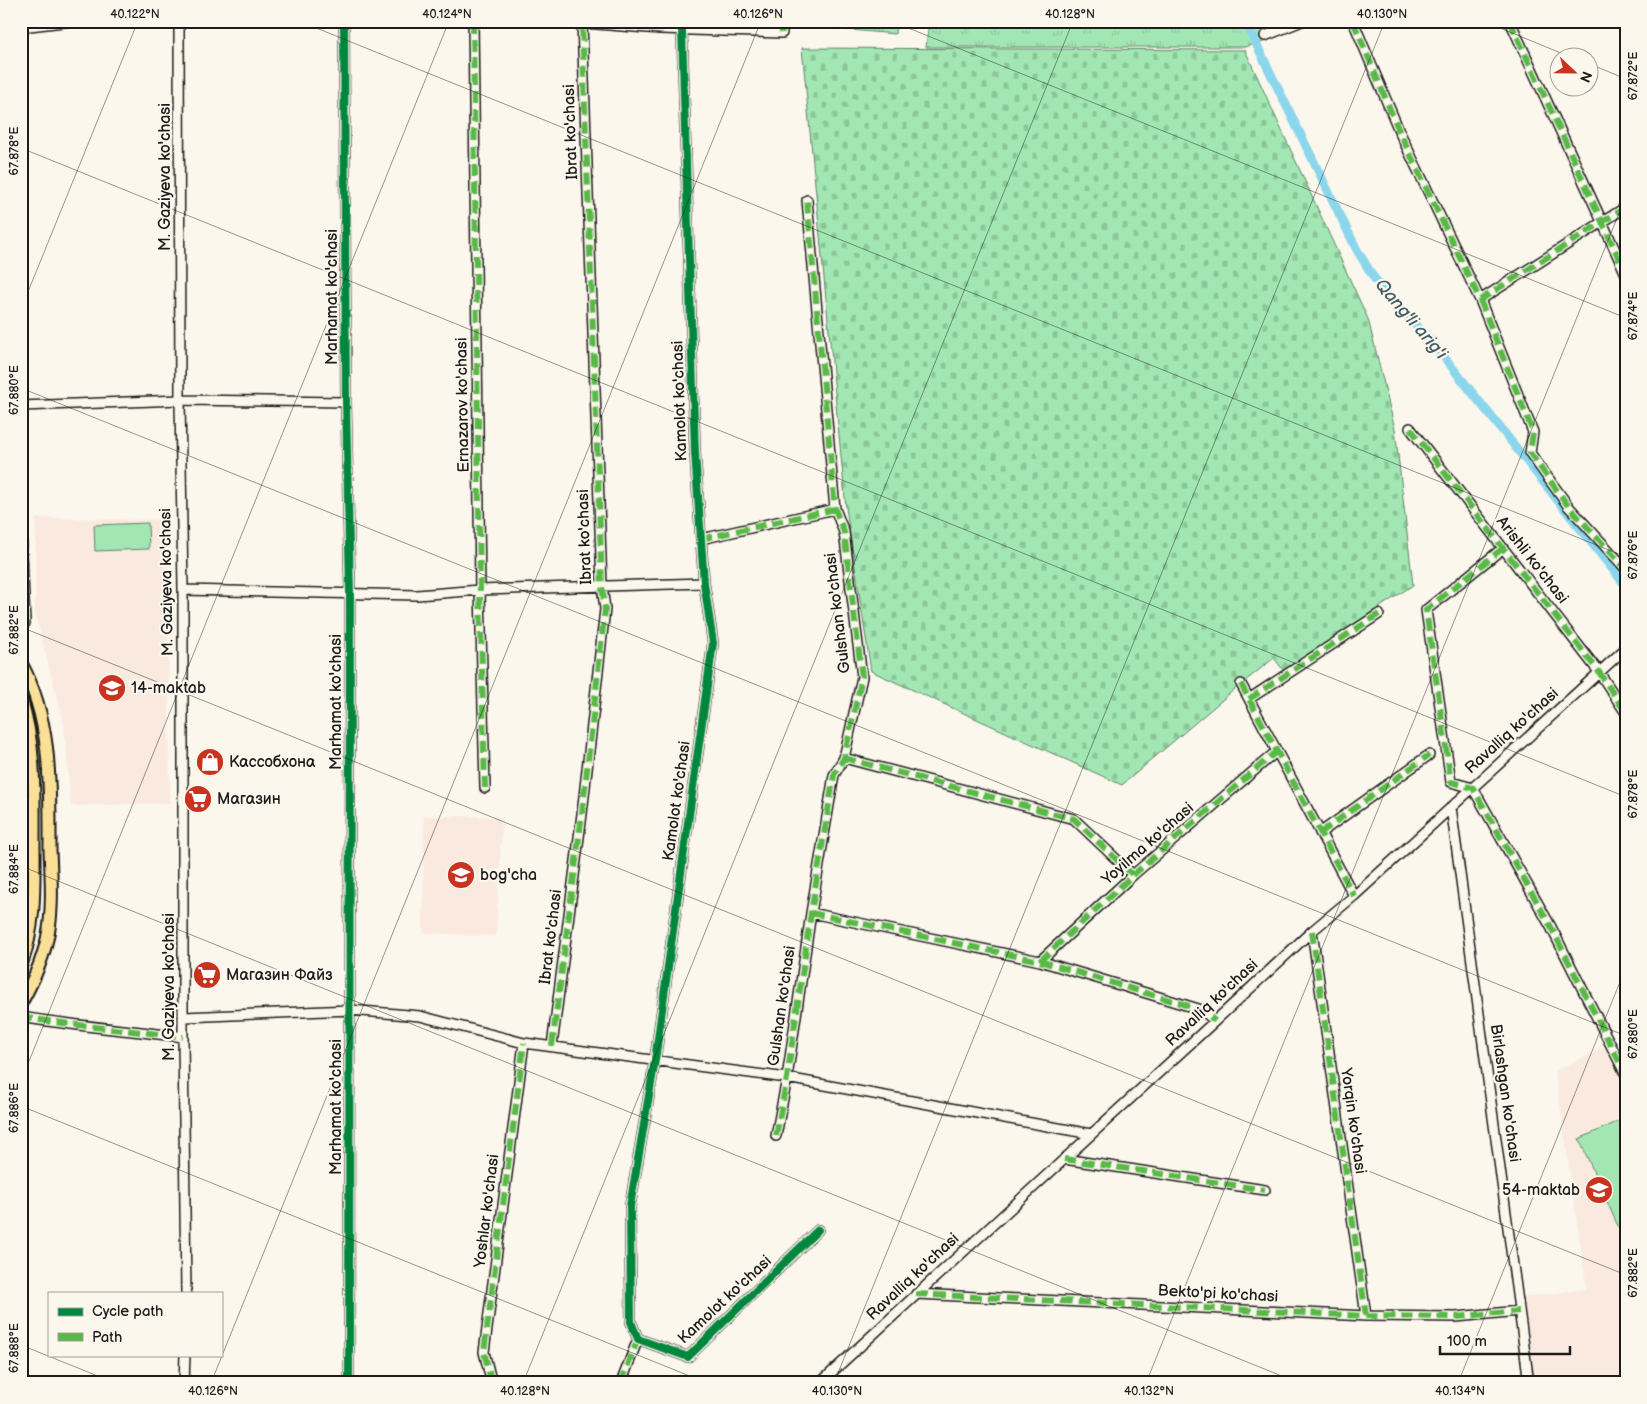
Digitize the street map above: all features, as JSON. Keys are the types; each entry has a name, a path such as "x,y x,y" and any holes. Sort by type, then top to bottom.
{"main road":[{"path":"21,663 36,694 41,710 47,748 50,784 51,898 46,944 36,974 21,1003"},
{"path":"21,699 30,731 34,787 33,918 27,949 21,965"}],"street":[{"path":"21,27 72,21"},
{"name":"M. Gaziyeva ko'chasi","path":"179,21 180,400 183,590 183,1037 186,1292"},
{"name":"Marhamat ko'chasi","path":"344,21 346,402 350,593 349,1383"},
{"name":"Ernazarov ko'chasi","path":"473,21 480,590 485,788"},
{"path":"560,21 660,25 682,30 782,33 781,21"},
{"path":"1266,36 1302,21"},
{"path":"1353,21 1400,133 1480,300 1533,432 1530,453 1569,507 1626,570"},
{"path":"1510,21 1626,274"},
{"name":"Ibrat ko'chasi","path":"552,1046 582,814 605,609 602,586 582,23"},
{"name":"Kamolot ko'chasi","path":"682,30 696,453 704,583 713,643 655,1060 630,1206 631,1322 638,1339 688,1357 818,1230"},
{"name":"Gulshan ko'chasi","path":"776,1136 787,1078 811,913 834,775 844,758 862,677 844,532 835,509 807,200"},
{"path":"1480,300 1626,207"},
{"path":"21,406 180,400 346,402"},
{"name":"Arishli ko'chasi","path":"1410,428 1599,672 1626,713"},
{"path":"701,539 835,509"},
{"path":"21,527 25,623 21,629"},
{"path":"1503,548 1426,610 1451,782 1473,788 1551,927 1626,1075"},
{"path":"183,590 417,595 480,590 704,583"},
{"path":"1249,699 1379,614"},
{"name":"Ravalliq ko'chasi","path":"820,1383 1312,930 1354,896 1626,648"},
{"path":"1241,684 1354,896"},
{"name":"Yoyilma ko'chasi","path":"1040,961 1133,875 1276,751"},
{"path":"1320,833 1429,755"},
{"path":"844,758 1074,818 1133,875"},
{"name":"Birlashgan ko'chasi","path":"1451,807 1529,1383"},
{"path":"811,913 1040,961 1202,1010 1215,1021"},
{"name":"Yorqin ko'chasi","path":"1312,930 1366,1316"},
{"path":"184,1017 350,1010 420,1016 524,1042 787,1078 1091,1134"},
{"path":"21,1017 64,1024 183,1037"},
{"name":"Yoshlar ko'chasi","path":"489,1383 490,1376 484,1352 524,1042"},
{"path":"1064,1159 1265,1190"},
{"name":"Bekto'pi ko'chasi","path":"916,1294 1366,1316 1456,1317 1519,1311"},
{"path":"621,1383 638,1339"},
{"path":"184,1383 185,1356"}],"shaded area":[{"name":"14-maktab","path":"36,518 167,520 170,803 71,806 64,723 35,614"},
{"name":"bog'cha","path":"424,816 502,817 496,936 423,933"},
{"name":"54-maktab","path":"1604,1047 1626,1091 1626,1383 1535,1383 1523,1297 1587,1289 1555,1071"}],"green space":[{"path":"795,21 896,21 895,34 795,25"},
{"path":"929,21 1257,21 1267,41 1245,47 926,47"},
{"path":"802,48 1245,50 1368,319 1395,429 1413,585 1284,671 1274,658 1122,785 871,671 846,508"},
{"path":"148,523 149,549 95,551 94,525"},
{"path":"1626,1118 1626,1244 1579,1139"}],"waterway":[{"name":"Qang'li arig'i","path":"1245,21 1357,250 1374,278 1432,342 1626,586"}],"marked path":[{"path":"473,21 480,590 485,788"},
{"path":"659,21 660,29"},
{"path":"781,21 782,33"},
{"path":"1353,21 1400,133 1480,300 1626,207"},
{"path":"1510,21 1626,274"},
{"path":"552,1046 582,814 605,609 602,586 582,23"},
{"path":"776,1136 787,1078 811,913 834,775 844,758 862,677 844,532 835,509 807,200"},
{"path":"1480,300 1533,432 1530,453 1569,507 1626,569"},
{"path":"1410,428 1599,672 1626,713"},
{"path":"701,539 835,509"},
{"path":"21,527 25,623 21,629"},
{"path":"1503,548 1426,610 1451,782 1473,788 1551,927 1626,1075"},
{"path":"1249,699 1379,614"},
{"path":"1241,684 1354,896"},
{"path":"1040,961 1133,875 1277,751"},
{"path":"1320,833 1429,755"},
{"path":"844,758 1074,819 1133,875"},
{"path":"811,913 1040,961 1202,1010 1215,1021"},
{"path":"1312,931 1366,1316"},
{"path":"21,1017 183,1037"},
{"path":"489,1383 490,1376 484,1352 524,1043"},
{"path":"1064,1159 1265,1190"},
{"path":"916,1294 1366,1316 1456,1317 1519,1311"},
{"path":"621,1383 638,1339"}],"cycle path":[{"path":"344,21 346,402 350,593 349,1383"},
{"path":"682,30 695,453 704,583 713,643 655,1060 630,1206 631,1322 638,1339 688,1357 818,1230"}],"place":[{"name":"14-maktab","path":"112,688"},
{"name":"Кассобхона","path":"210,762"},
{"name":"Магазин","path":"198,799"},
{"name":"bog'cha","path":"461,875"},
{"name":"Магазин Файз","path":"207,975"},
{"name":"54-maktab","path":"1599,1190"}]}
